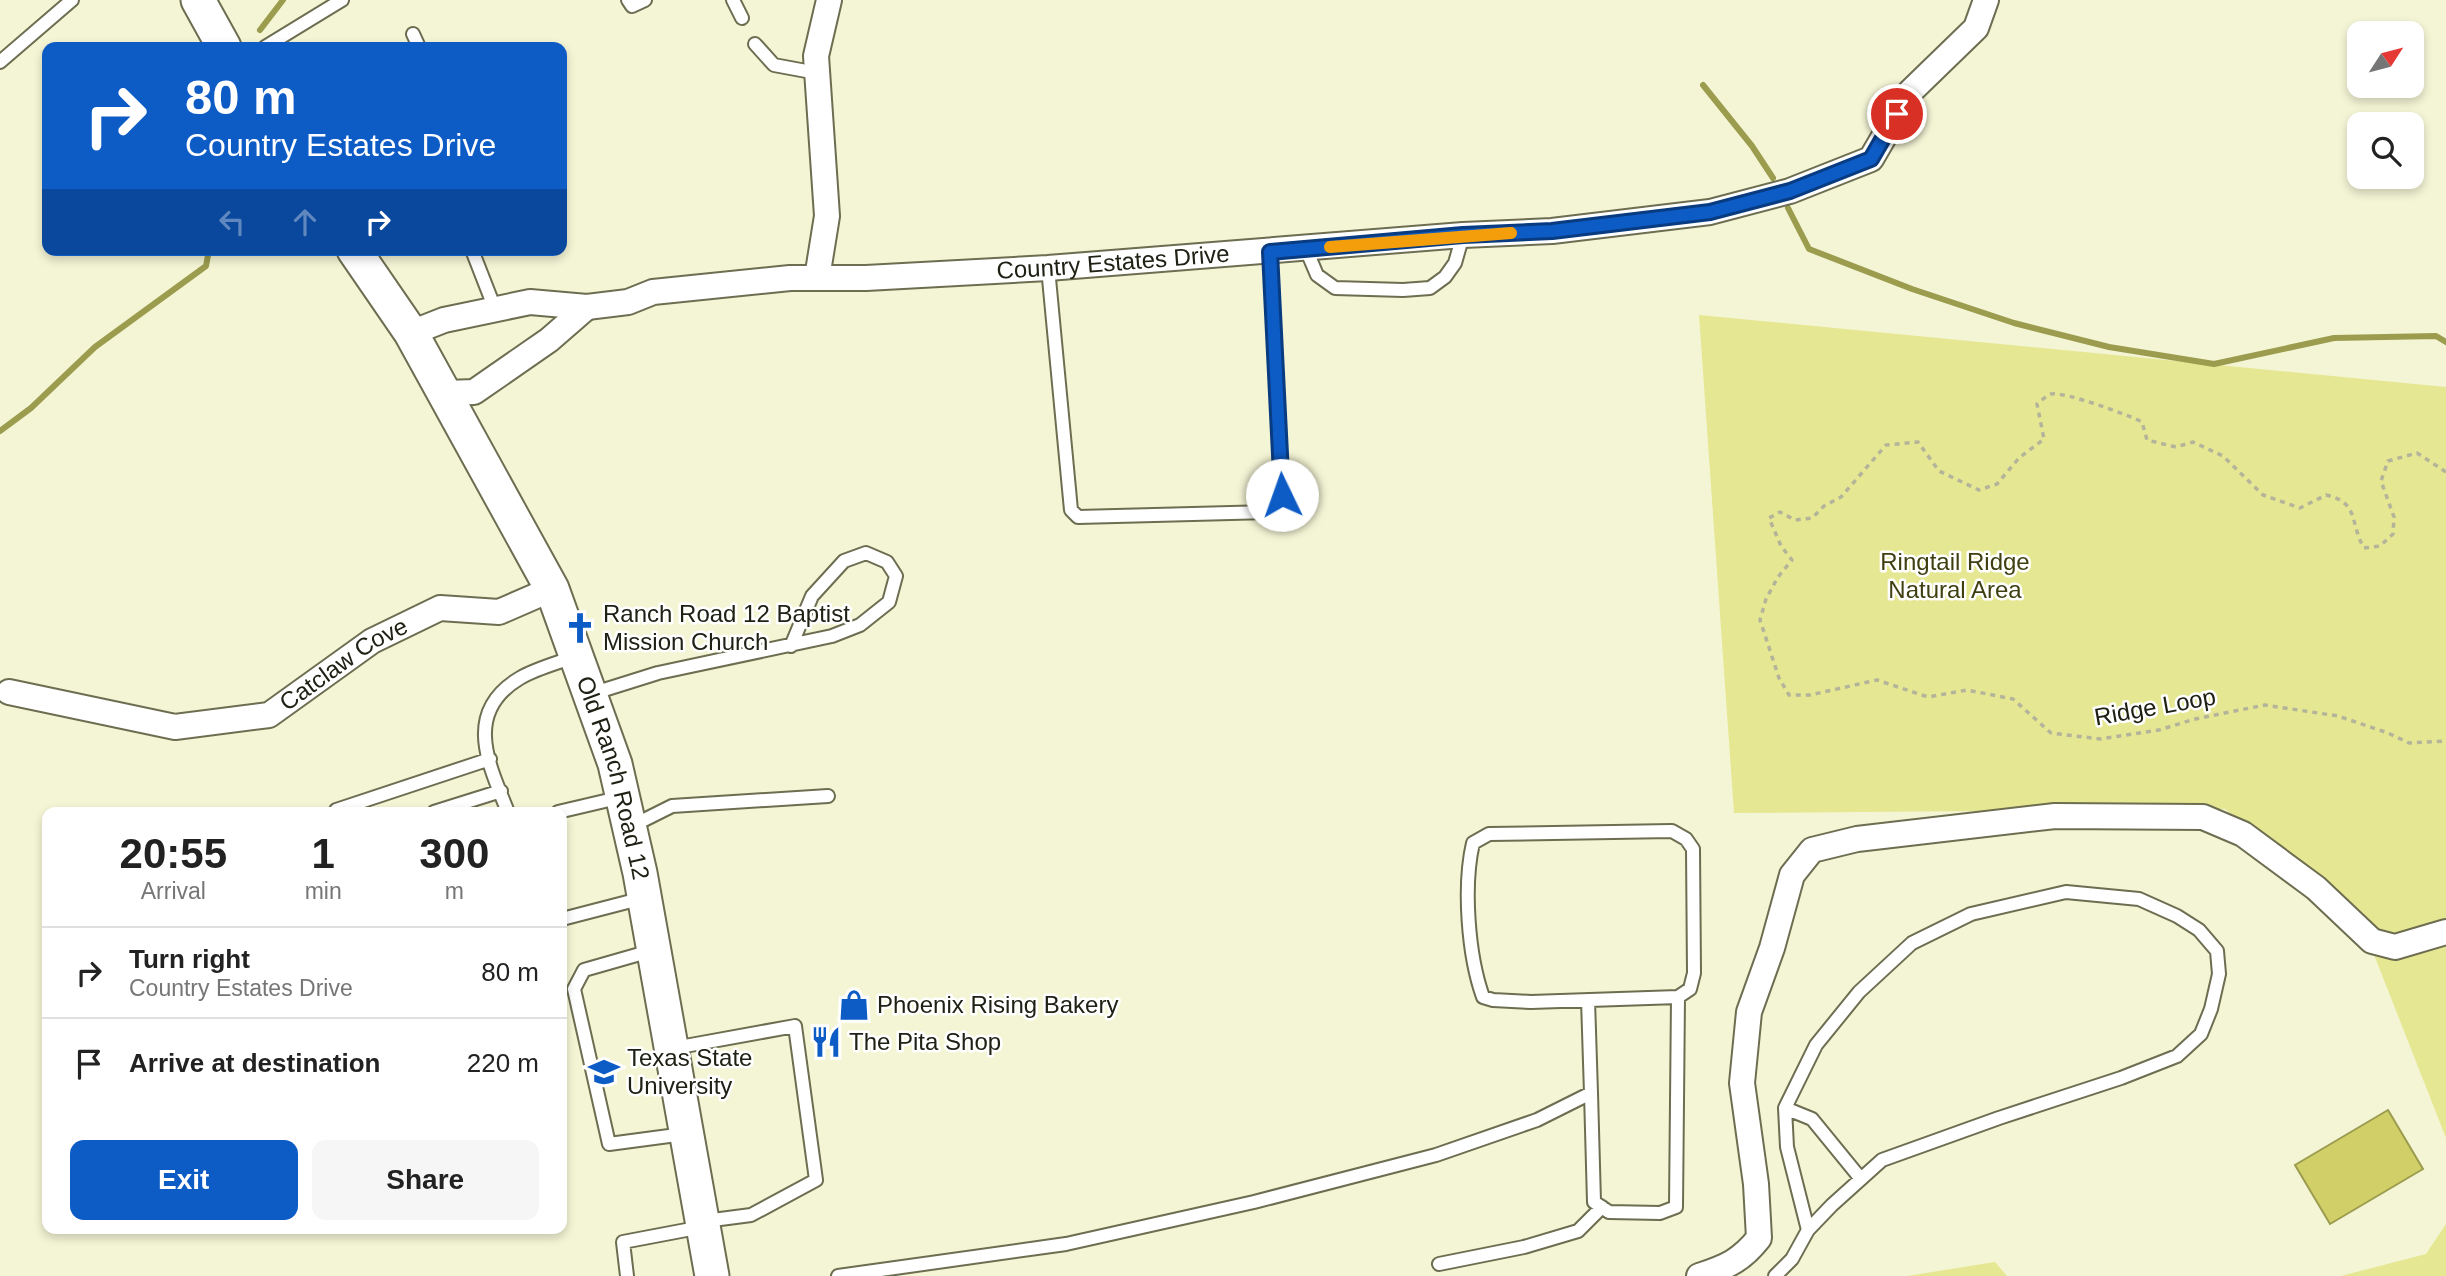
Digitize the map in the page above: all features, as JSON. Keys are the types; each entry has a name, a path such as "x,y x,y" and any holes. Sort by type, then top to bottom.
{"main road":[{"path":"198,0 221,42"},
{"name":"Old Ranch Road 12","path":"358,256 411,333 446,393 552,589 615,764 644,897 712,1276"}],"street":[{"path":"817,278 827,216 816,56 829,0"},
{"name":"Country Estates Drive","path":"411,333 444,320 530,302 587,307 628,302 653,292 790,278 866,278 1048,268 1463,235 1552,231 1710,212 1790,191 1871,159 1910,92 1976,28 1986,0"},
{"path":"446,393 474,392 549,341 587,307"},
{"name":"Catclaw Cove","path":"9,692 175,727 269,715 372,641 440,608 499,612 552,589"},
{"path":"1699,1276 1730,1265 1748,1252 1759,1238 1756,1184 1742,1083 1749,1012 1772,948 1792,875 1812,850 1857,839 2055,816 2203,817 2243,834 2316,888 2372,941 2395,947 2446,932"}],"lane":[{"path":"0,62 72,0"},
{"path":"273,42 342,0"},
{"path":"628,0 632,6 645,0"},
{"path":"733,0 742,18"},
{"path":"413,34 417,42"},
{"path":"755,44 774,65 817,73"},
{"path":"1307,249 1317,275 1335,288 1430,288 1445,277 1455,263 1463,235"},
{"path":"1048,268 1071,510 1078,517 1269,512 1282,495 1270,252"},
{"path":"474,256 495,309"},
{"path":"590,694 658,674 791,646 832,636 860,625 889,602 896,576 887,562 866,553 844,561 812,596 791,646"},
{"path":"506,807 490,759 484,729 489,708 504,689 523,677 576,656"},
{"path":"345,807 490,759"},
{"path":"450,807 500,791"},
{"path":"567,812 626,812 672,806 828,796"},
{"path":"1672,831 1686,839 1693,849 1694,973 1690,989 1678,997 1588,1000 1531,1002 1493,1000 1483,996 1477,981 1470,939 1468,863 1473,843 1489,834 1672,831"},
{"path":"1775,1276 1792,1259 1808,1230 1882,1160 2121,1078 2177,1056 2201,1034 2211,1009 2219,974 2217,951 2199,930 2177,915 2139,899 2066,892 1972,914 1912,943 1859,992 1816,1045 1785,1108 1787,1147 1808,1230"},
{"path":"567,918 644,897"},
{"path":"654,950 584,970 574,989 609,1144 688,1134"},
{"path":"1588,1000 1594,1202 1609,1212 1660,1213 1676,1207 1678,997"},
{"path":"627,1276 623,1242 751,1215 816,1180 795,1026 672,1048"},
{"path":"838,1276 1066,1244 1254,1202 1436,1155 1536,1119 1591,1093"},
{"path":"1785,1108 1812,1119 1861,1179"},
{"path":"1439,1264 1524,1247 1578,1231 1602,1207"}],"path":[{"name":"Ridge Loop","path":"2446,472 2417,453 2388,461 2381,481 2394,517 2393,534 2380,546 2364,548 2356,535 2351,509 2342,499 2326,495 2300,508 2263,495 2223,456 2213,451 2193,442 2176,447 2147,440 2142,422 2124,413 2065,394 2050,394 2037,404 2044,439 2020,458 1997,484 1979,490 1939,471 1918,442 1886,446 1842,497 1824,506 1812,518 1795,520 1780,512 1769,518 1781,546 1792,560 1777,577 1766,599 1760,620 1779,678 1789,695 1810,695 1877,680 1928,697 1967,690 2013,699 2051,733 2100,739 2159,730 2195,719 2265,705 2338,716 2409,743 2446,741"}],"green space":[{"name":"Ringtail Ridge Natural Area","path":"1699,315 2446,387 2446,1138 2360,919 2225,809 1734,813"},
{"path":"2446,1224 2446,1276 2341,1276 2426,1254"},
{"path":"1995,1262 2007,1276 1907,1276"}],"shaded area":[{"path":"2388,1110 2423,1169 2330,1224 2295,1165"}],"waterway":[{"path":"260,30 283,0"},
{"path":"1703,85 1752,146 1773,178"},
{"path":"1788,208 1809,249 1912,289 2014,323 2109,347 2214,364 2334,338 2436,336 2446,342"},
{"path":"0,431 31,408 95,347 206,266 208,256"}],"slow traffic":[{"path":"1330,247 1511,233"}],"place":[{"name":"Ranch Road 12 Baptist Mission Church","path":"580,628"},
{"name":"Phoenix Rising Bakery","path":"854,1005"},
{"name":"The Pita Shop","path":"826,1042"},
{"name":"Texas State University","path":"604,1072"}],"route":[{"path":"1282,495 1270,252 1463,235 1552,231 1710,212 1790,191 1871,159 1897,114"}]}
